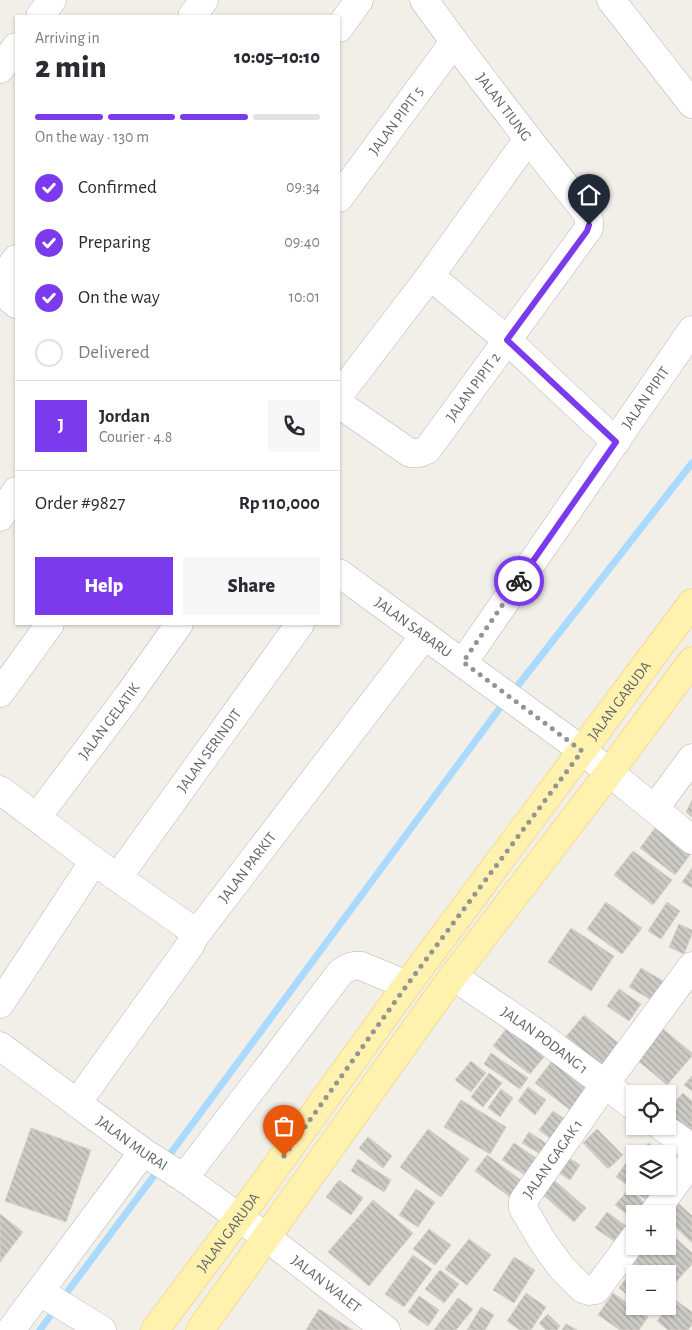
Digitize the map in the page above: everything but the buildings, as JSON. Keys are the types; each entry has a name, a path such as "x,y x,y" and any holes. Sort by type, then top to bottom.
{"main road":[{"name":"JALAN GARUDA","path":"155,1330 239,1218 407,985 692,603"},
{"path":"200,1330 453,976 609,773 692,661"}],"street":[{"path":"41,15 52,0"},
{"path":"193,15 204,0"},
{"path":"340,27 359,0"},
{"name":"JALAN TIUNG","path":"424,0 528,139 587,213"},
{"path":"620,3 692,104"},
{"name":"JALAN PIPIT 5","path":"340,197 454,42"},
{"path":"0,69 15,48"},
{"path":"340,394 430,276 528,139"},
{"name":"JALAN PIPIT 2","path":"340,405 410,453 420,454 427,450 587,231 590,221 587,213"},
{"path":"0,282 15,260"},
{"path":"430,276 507,340 616,442"},
{"path":"0,290 15,303"},
{"name":"JALAN PIPIT","path":"463,662 692,330"},
{"path":"0,517 15,493"},
{"name":"JALAN SABARU","path":"340,574 582,751 655,808 692,840"},
{"path":"0,693 49,625"},
{"name":"JALAN GELATIK","path":"37,817 128,696 178,625"},
{"name":"JALAN SERINDIT","path":"118,877 299,625"},
{"name":"JALAN PARKIT","path":"78,1103 191,944 194,937 424,636"},
{"path":"655,808 692,758"},
{"path":"0,790 94,861 185,926 194,937"},
{"path":"0,1004 94,861"},
{"path":"184,1178 340,973 347,967 353,965 361,966 407,985"},
{"name":"JALAN GAGAK 1","path":"626,1249 596,1290 589,1291 583,1289 561,1267 543,1242 523,1208 523,1201 605,1084 692,966"},
{"name":"JALAN PODANG 1","path":"453,976 538,1034 626,1100"},
{"name":"JALAN MURAI","path":"0,1046 143,1152 184,1178 266,1237"},
{"path":"674,1135 692,1148"},
{"path":"12,1330 143,1152"},
{"path":"660,1205 692,1161"},
{"name":"JALAN WALET","path":"266,1237 386,1330"},
{"path":"40,1292 102,1330"}],"waterway":[{"path":"512,693 692,463"},
{"path":"165,1161 505,701"},
{"path":"62,1299 159,1169"},
{"path":"40,1330 56,1308"}],"way so far":[{"path":"284,1156 407,985 582,751 463,662 519,581"}],"route":[{"path":"519,581 616,442 507,340 587,231 589,225"}]}
